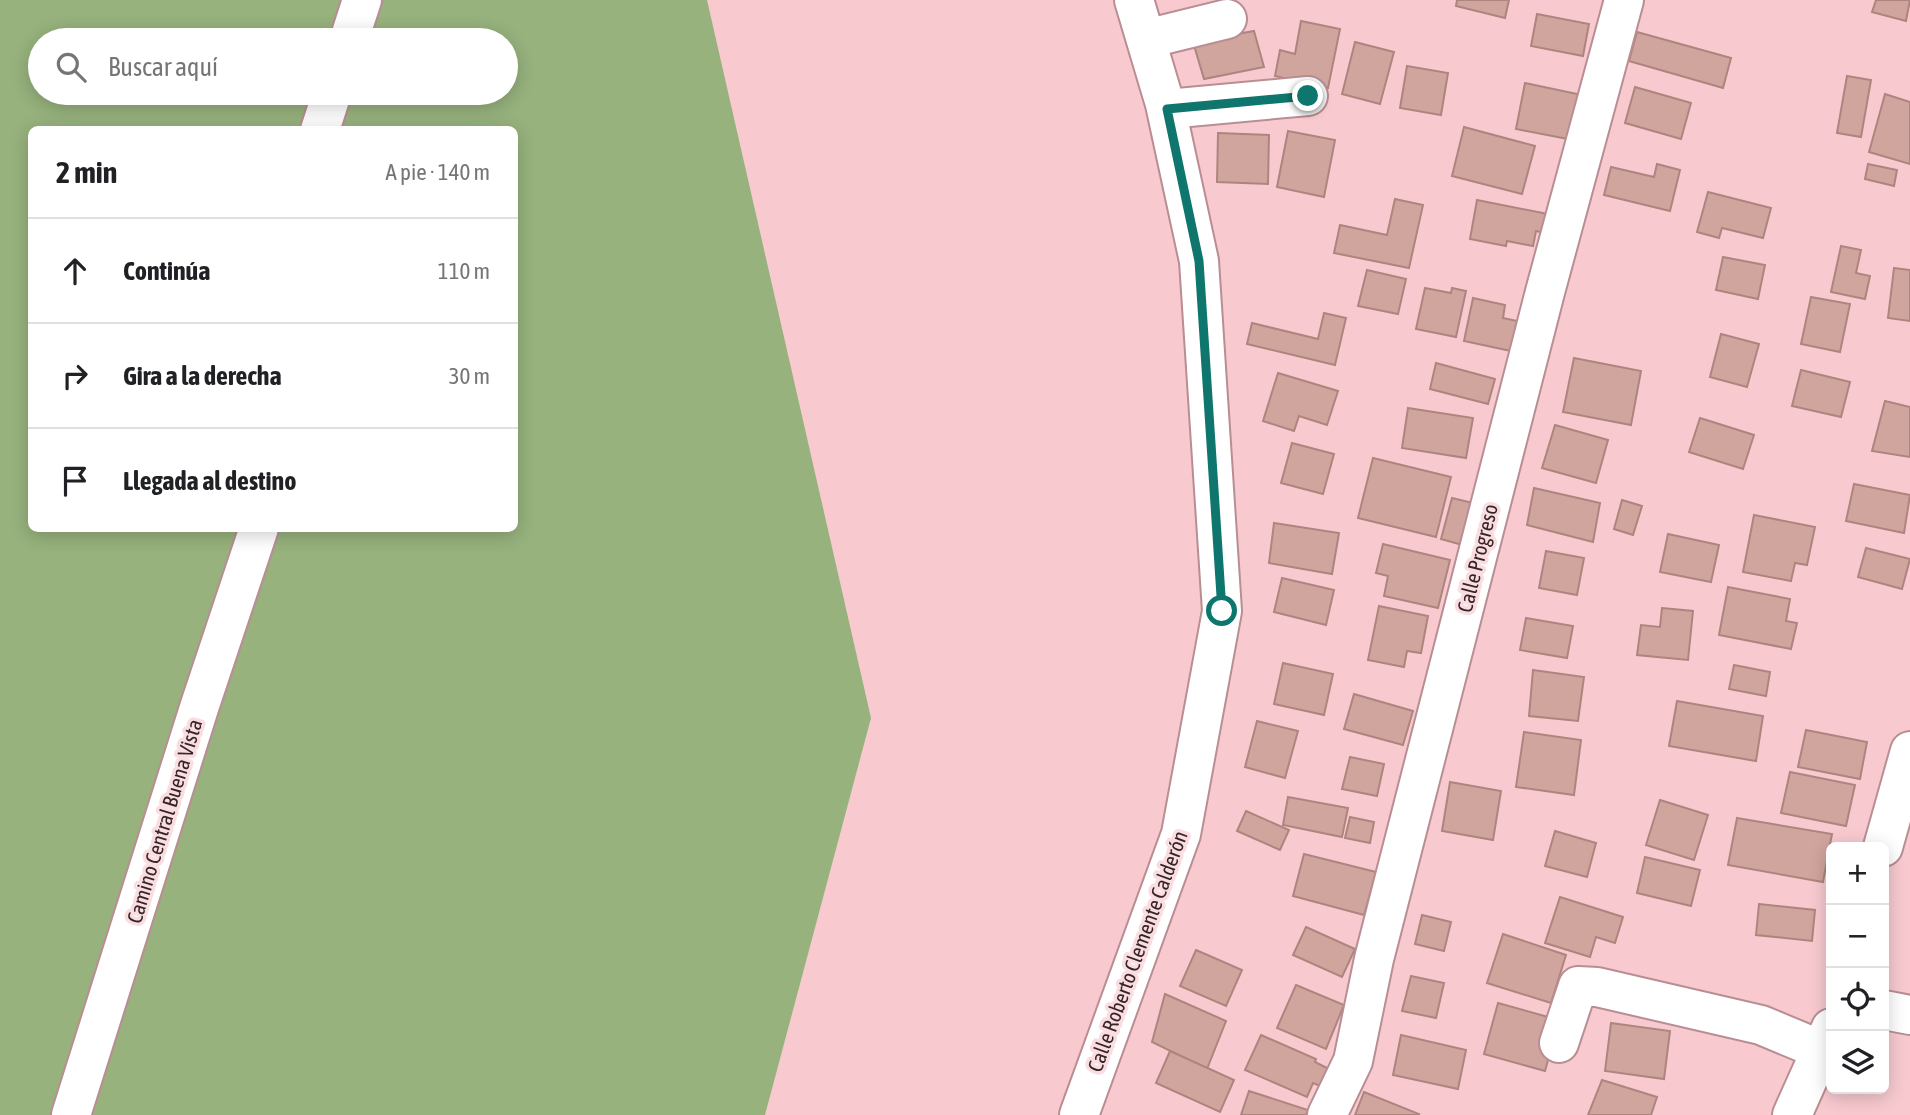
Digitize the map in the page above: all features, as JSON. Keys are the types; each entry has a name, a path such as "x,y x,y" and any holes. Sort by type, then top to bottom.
{"street":[{"path":"353,28 362,0"},
{"name":"Calle Roberto Clemente Calderón","path":"1079,1115 1181,834 1222,611 1199,261 1167,109 1134,0"},
{"name":"Calle Progreso","path":"1327,1115 1353,1061 1384,919 1542,305 1625,0"},
{"path":"1146,39 1227,19"},
{"path":"1167,109 1308,96"},
{"path":"321,126 328,105"},
{"name":"Camino Central Buena Vista","path":"71,1115 257,532"},
{"path":"1884,842 1910,751"},
{"path":"1559,1043 1577,986 1597,987 1826,1039 1792,1115"},
{"path":"1889,1011 1910,1015"}],"green space":[{"path":"0,0 707,0 871,718 765,1115 0,1115"}],"building":[{"path":"1457,0 1509,0 1505,18 1456,6"},
{"path":"1876,0 1910,0 1906,21 1872,12"},
{"path":"1537,14 1589,24 1583,56 1531,46"},
{"path":"1301,21 1340,29 1328,88 1275,76 1280,50 1295,54"},
{"path":"1254,31 1264,67 1204,79 1193,42"},
{"path":"1637,32 1731,58 1723,88 1629,61"},
{"path":"1355,42 1394,52 1380,104 1342,94"},
{"path":"1407,66 1448,73 1441,115 1400,108"},
{"path":"1847,76 1871,80 1861,137 1837,133"},
{"path":"1525,83 1582,95 1573,140 1516,129"},
{"path":"1635,87 1691,103 1681,139 1625,123"},
{"path":"1885,94 1910,102 1910,164 1869,152"},
{"path":"1464,127 1535,146 1522,194 1452,176"},
{"path":"1288,131 1335,140 1324,197 1277,187"},
{"path":"1218,133 1269,135 1268,184 1217,182"},
{"path":"1657,164 1680,170 1670,211 1604,195 1611,167 1654,177"},
{"path":"1868,164 1897,170 1894,186 1865,179"},
{"path":"1708,192 1771,208 1763,238 1722,228 1719,238 1697,232"},
{"path":"1395,199 1423,205 1409,268 1334,253 1340,225 1387,235"},
{"path":"1477,200 1548,214 1545,233 1536,231 1533,246 1507,241 1506,246 1470,239"},
{"path":"1841,246 1861,250 1856,273 1870,276 1865,299 1831,292"},
{"path":"1723,257 1765,265 1758,299 1716,290"},
{"path":"1894,268 1910,270 1910,321 1888,318"},
{"path":"1367,270 1406,279 1398,314 1358,306"},
{"path":"1425,288 1451,293 1452,288 1466,291 1456,337 1416,329"},
{"path":"1811,297 1850,304 1840,352 1801,344"},
{"path":"1473,298 1505,305 1503,318 1517,321 1511,351 1464,341"},
{"path":"1324,313 1346,318 1335,365 1247,344 1252,323 1318,339"},
{"path":"1721,334 1759,344 1747,387 1710,377"},
{"path":"1574,358 1641,371 1631,425 1563,412"},
{"path":"1436,363 1495,379 1488,404 1430,389"},
{"path":"1801,370 1850,382 1841,417 1792,406"},
{"path":"1278,373 1338,391 1327,425 1299,416 1294,431 1263,421"},
{"path":"1885,401 1910,407 1910,457 1872,451"},
{"path":"1408,408 1473,418 1466,458 1402,448"},
{"path":"1700,418 1754,435 1743,469 1689,452"},
{"path":"1555,425 1608,440 1596,483 1542,468"},
{"path":"1292,443 1334,454 1323,494 1281,483"},
{"path":"1373,458 1451,477 1436,537 1358,518"},
{"path":"1854,484 1910,495 1904,533 1846,521"},
{"path":"1534,488 1600,503 1593,542 1527,525"},
{"path":"1452,498 1477,504 1466,546 1441,539"},
{"path":"1622,500 1642,506 1633,535 1614,529"},
{"path":"1754,515 1815,527 1807,565 1795,563 1791,581 1743,572"},
{"path":"1274,523 1339,533 1332,574 1269,563"},
{"path":"1668,534 1719,545 1711,582 1660,572"},
{"path":"1383,544 1450,560 1438,608 1384,596 1388,576 1376,573"},
{"path":"1866,548 1910,559 1902,589 1858,577"},
{"path":"1546,551 1584,558 1577,595 1539,588"},
{"path":"1282,578 1334,590 1326,625 1274,612"},
{"path":"1728,587 1790,599 1786,621 1797,623 1791,649 1719,635"},
{"path":"1379,606 1428,616 1421,653 1407,651 1404,667 1368,660"},
{"path":"1662,608 1693,611 1688,660 1637,655 1641,625 1660,627"},
{"path":"1526,618 1573,626 1567,658 1520,650"},
{"path":"1283,663 1333,674 1324,715 1274,704"},
{"path":"1734,665 1770,672 1766,696 1729,689"},
{"path":"1533,670 1584,677 1578,721 1529,716"},
{"path":"1354,694 1413,711 1403,745 1344,729"},
{"path":"1677,701 1763,716 1756,761 1669,746"},
{"path":"1257,721 1298,731 1285,778 1245,767"},
{"path":"1806,730 1867,742 1860,779 1798,767"},
{"path":"1524,732 1581,740 1574,795 1516,787"},
{"path":"1350,757 1384,764 1377,796 1342,789"},
{"path":"1790,772 1855,785 1846,826 1781,813"},
{"path":"1450,782 1501,791 1493,840 1442,831"},
{"path":"1288,797 1348,808 1342,837 1283,825"},
{"path":"1660,800 1708,815 1694,860 1646,845"},
{"path":"1246,811 1289,830 1280,850 1237,831"},
{"path":"1350,817 1374,822 1370,843 1345,838"},
{"path":"1737,818 1832,834 1830,842 1826,842 1823,882 1728,865"},
{"path":"1555,831 1596,843 1587,877 1545,866"},
{"path":"1304,854 1376,872 1364,915 1293,896"},
{"path":"1645,857 1700,870 1691,906 1637,893"},
{"path":"1560,897 1623,917 1615,943 1596,937 1590,957 1545,943"},
{"path":"1759,904 1815,910 1812,941 1756,935"},
{"path":"1422,915 1451,922 1444,951 1415,944"},
{"path":"1306,927 1355,949 1342,977 1293,955"},
{"path":"1503,934 1566,955 1551,1003 1487,983"},
{"path":"1196,950 1242,970 1226,1006 1180,986"},
{"path":"1411,976 1444,983 1436,1018 1402,1011"},
{"path":"1296,985 1344,1005 1326,1049 1277,1028"},
{"path":"1165,994 1226,1021 1207,1069 1152,1042"},
{"path":"1498,1003 1559,1020 1545,1071 1484,1054"},
{"path":"1611,1023 1670,1031 1664,1079 1605,1071"},
{"path":"1261,1035 1316,1059 1315,1062 1331,1070 1323,1087 1313,1083 1307,1097 1245,1070"},
{"path":"1401,1035 1466,1050 1458,1089 1393,1075"},
{"path":"1170,1051 1234,1080 1220,1112 1156,1083"},
{"path":"1602,1080 1657,1097 1651,1115 1588,1115"},
{"path":"1249,1091 1308,1110 1306,1115 1241,1115"},
{"path":"1364,1092 1419,1114 1355,1115"}],"route":[{"path":"1222,611 1199,261 1167,109 1308,96"}]}
